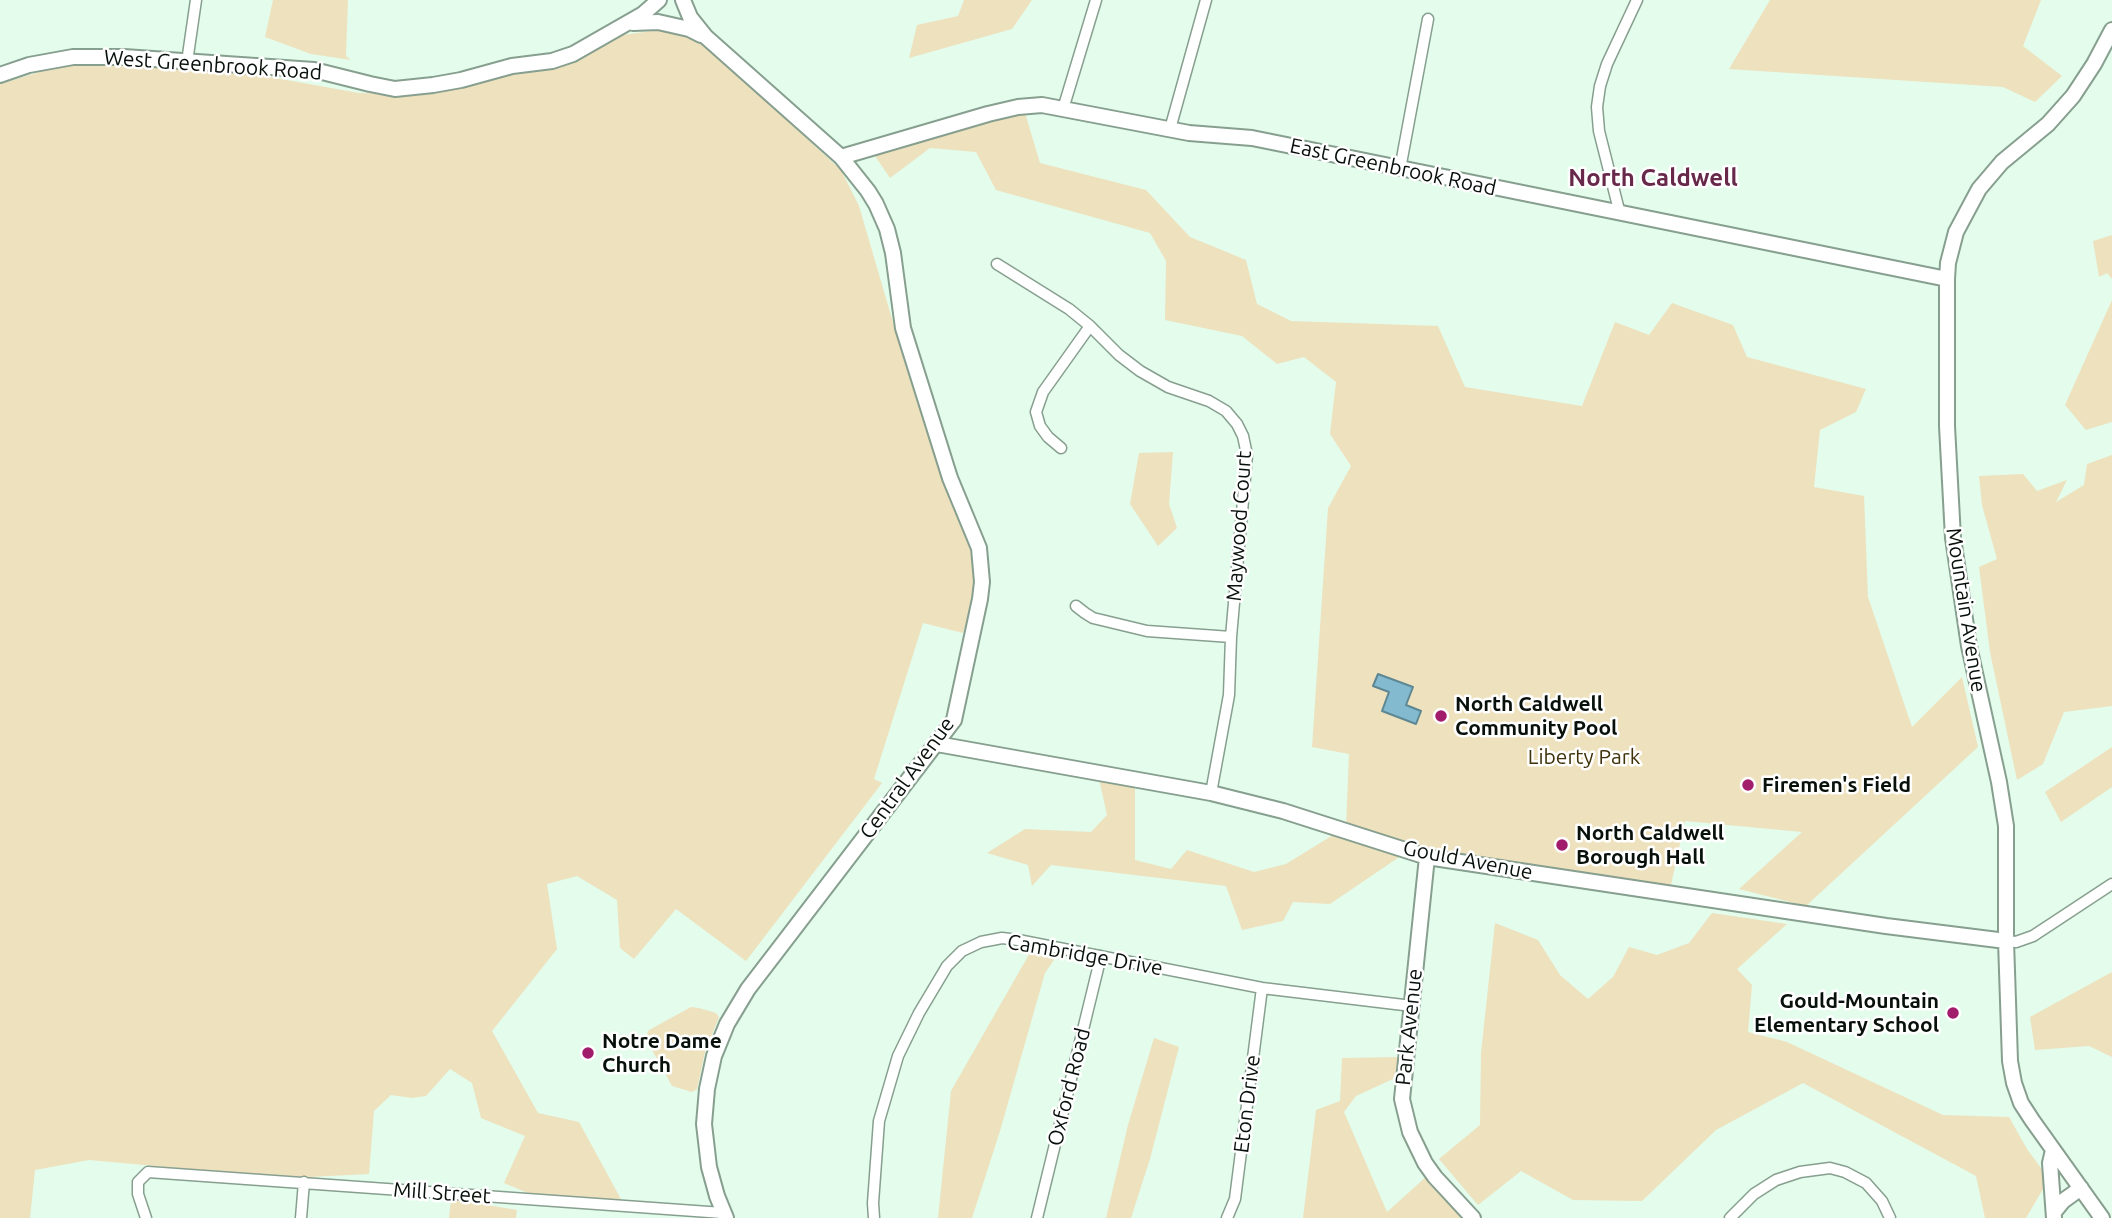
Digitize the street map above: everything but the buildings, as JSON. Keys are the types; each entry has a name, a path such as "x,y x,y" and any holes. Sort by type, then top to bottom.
{"street":[{"path":"187,62 196,0"},
{"name":"West Greenbrook Road","path":"0,75 29,65 85,56 314,70 383,87 411,88 461,80 512,66 552,61 578,51 626,24 659,0"},
{"path":"683,0 690,17 706,37"},
{"path":"1063,109 1096,0"},
{"path":"1170,129 1206,0"},
{"path":"1620,214 1599,131 1597,107 1607,64 1637,0"},
{"path":"1400,169 1428,19"},
{"path":"626,24 657,22 689,29 706,37"},
{"name":"Mountain Avenue","path":"2102,1218 2021,1103 2010,1061 2006,941 2007,847 2003,805 1977,685 1953,538 1947,426 1947,279 1956,232 1979,189 2002,162 2048,124 2068,103 2094,64 2112,30"},
{"name":"Central Avenue","path":"706,37 841,157 868,191 887,229 903,328 950,478 979,548 982,582 954,720 748,989 727,1024 714,1056 707,1089 704,1124 709,1167 724,1215"},
{"name":"East Greenbrook Road","path":"841,157 1018,107 1042,105 1189,133 1252,138 1947,279"},
{"name":"Maywood Court","path":"997,264 1069,309 1140,371 1168,387 1209,401 1226,411 1243,436 1247,455 1231,637 1229,695 1210,793"},
{"path":"1060,448 1040,426 1036,412 1043,392 1090,326"},
{"path":"1076,606 1094,618 1147,631 1231,637"},
{"name":"Gould Avenue","path":"937,744 1210,793 1283,811 1427,857 1886,926 2006,941"},
{"name":"Park Avenue","path":"1427,857 1402,1099 1413,1140 1425,1163 1473,1218"},
{"path":"2006,941 2016,942 2033,936 2112,884"},
{"name":"Cambridge Drive","path":"874,1218 879,1121 898,1056 919,1013 951,961 962,951 981,942 1002,938 1262,988 1412,1006"},
{"name":"Oxford Road","path":"1037,1218 1101,957"},
{"name":"Eton Drive","path":"1227,1218 1235,1199 1262,988"},
{"path":"2053,1150 2050,1163 2054,1215"},
{"path":"1730,1218 1754,1194 1776,1180 1800,1171 1830,1168 1866,1183 1882,1201 1890,1218"},
{"name":"Mill Street","path":"146,1218 138,1194 138,1182 148,1172 724,1215"},
{"path":"301,1218 304,1182"},
{"path":"2054,1215 2063,1201 2081,1188"}],"green space":[{"path":"273,0 348,0 346,56 351,60 311,54 265,37"},
{"path":"964,0 1032,0 1012,29 909,58 917,25 958,16"},
{"path":"1770,0 2041,0 2023,46 2062,76 2035,102 2003,87 1729,69"},
{"path":"674,28 708,48 841,170 859,206 897,336 973,556 977,589 963,633 923,623 874,779 882,783 746,961 676,909 634,959 620,948 617,900 577,876 547,884 557,949 492,1031 538,1113 579,1122 622,1201 530,1194 504,1183 525,1136 481,1118 472,1083 450,1069 426,1096 412,1098 391,1095 374,1111 369,1174 289,1178 89,1160 35,1170 30,1218 0,1218 0,84 82,59 220,68 359,93 425,94 560,62 615,36"},
{"name":"Liberty Park","path":"1025,113 1040,163 1146,190 1190,237 1246,260 1257,304 1291,321 1438,326 1465,387 1582,406 1615,322 1649,335 1672,303 1733,325 1747,357 1866,389 1856,412 1820,430 1814,487 1864,496 1868,597 1912,727 1962,677 1978,747 1806,906 1739,889 1802,832 1685,821 1669,894 1411,849 1330,904 1293,902 1283,921 1242,930 1226,886 1051,865 1032,886 1028,865 987,853 1025,829 1091,832 1107,815 1099,779 1135,787 1135,860 1171,869 1187,850 1254,872 1286,864 1346,827 1349,754 1312,747 1328,508 1351,466 1330,434 1336,382 1304,357 1277,364 1242,336 1165,320 1166,261 1150,233 996,190 976,152 930,148 890,178 873,153"},
{"path":"2112,235 2112,279 2107,273 2099,277 2093,241"},
{"path":"2112,300 2112,422 2086,430 2065,405"},
{"path":"1173,452 1169,504 1177,528 1158,546 1130,504 1139,453"},
{"path":"2112,455 2112,706 2064,712 2043,764 2017,780 1990,652 1979,567 1997,559 1982,505 1979,476 2023,474 2037,491 2067,480 2056,502 2084,485 2087,464"},
{"path":"2112,747 2112,787 2061,822 2045,792"},
{"path":"1712,913 1787,924 1737,969 1752,985 1748,1032 1787,1042 1943,1115 2009,1117 2027,1149 2049,1179 2026,1218 1985,1218 1976,1176 1803,1083 1716,1130 1642,1201 1573,1200 1521,1171 1478,1205 1439,1159 1480,1125 1481,1053 1495,923 1538,940 1560,975 1588,999 1613,977 1629,947 1657,955 1689,943"},
{"path":"1031,951 1056,957 1045,973 972,1218 938,1218 951,1091"},
{"path":"2112,972 2112,1057 2089,1046 2035,1050 2030,1017"},
{"path":"691,1007 716,1013 719,1017 705,1052 697,1089 692,1092 672,1086 646,1039 648,1031"},
{"path":"1154,1038 1179,1047 1150,1159 1131,1218 1106,1218 1128,1125"},
{"path":"1401,1057 1393,1079 1356,1096 1344,1112 1387,1212 1427,1176 1461,1218 1303,1218 1316,1110 1340,1101 1342,1058"},
{"path":"451,1199 517,1210 516,1218 449,1218"}],"water":[{"path":"1378,674 1413,687 1406,705 1421,711 1416,724 1382,711 1389,692 1373,686"}],"place":[{"name":"North Caldwell Community Pool","path":"1441,716"},
{"name":"Firemen's Field","path":"1748,785"},
{"name":"North Caldwell Borough Hall","path":"1562,845"},
{"name":"Gould-Mountain Elementary School","path":"1953,1013"},
{"name":"Notre Dame Church","path":"588,1053"}],"district":[{"name":"North Caldwell","path":"1653,178"}]}
